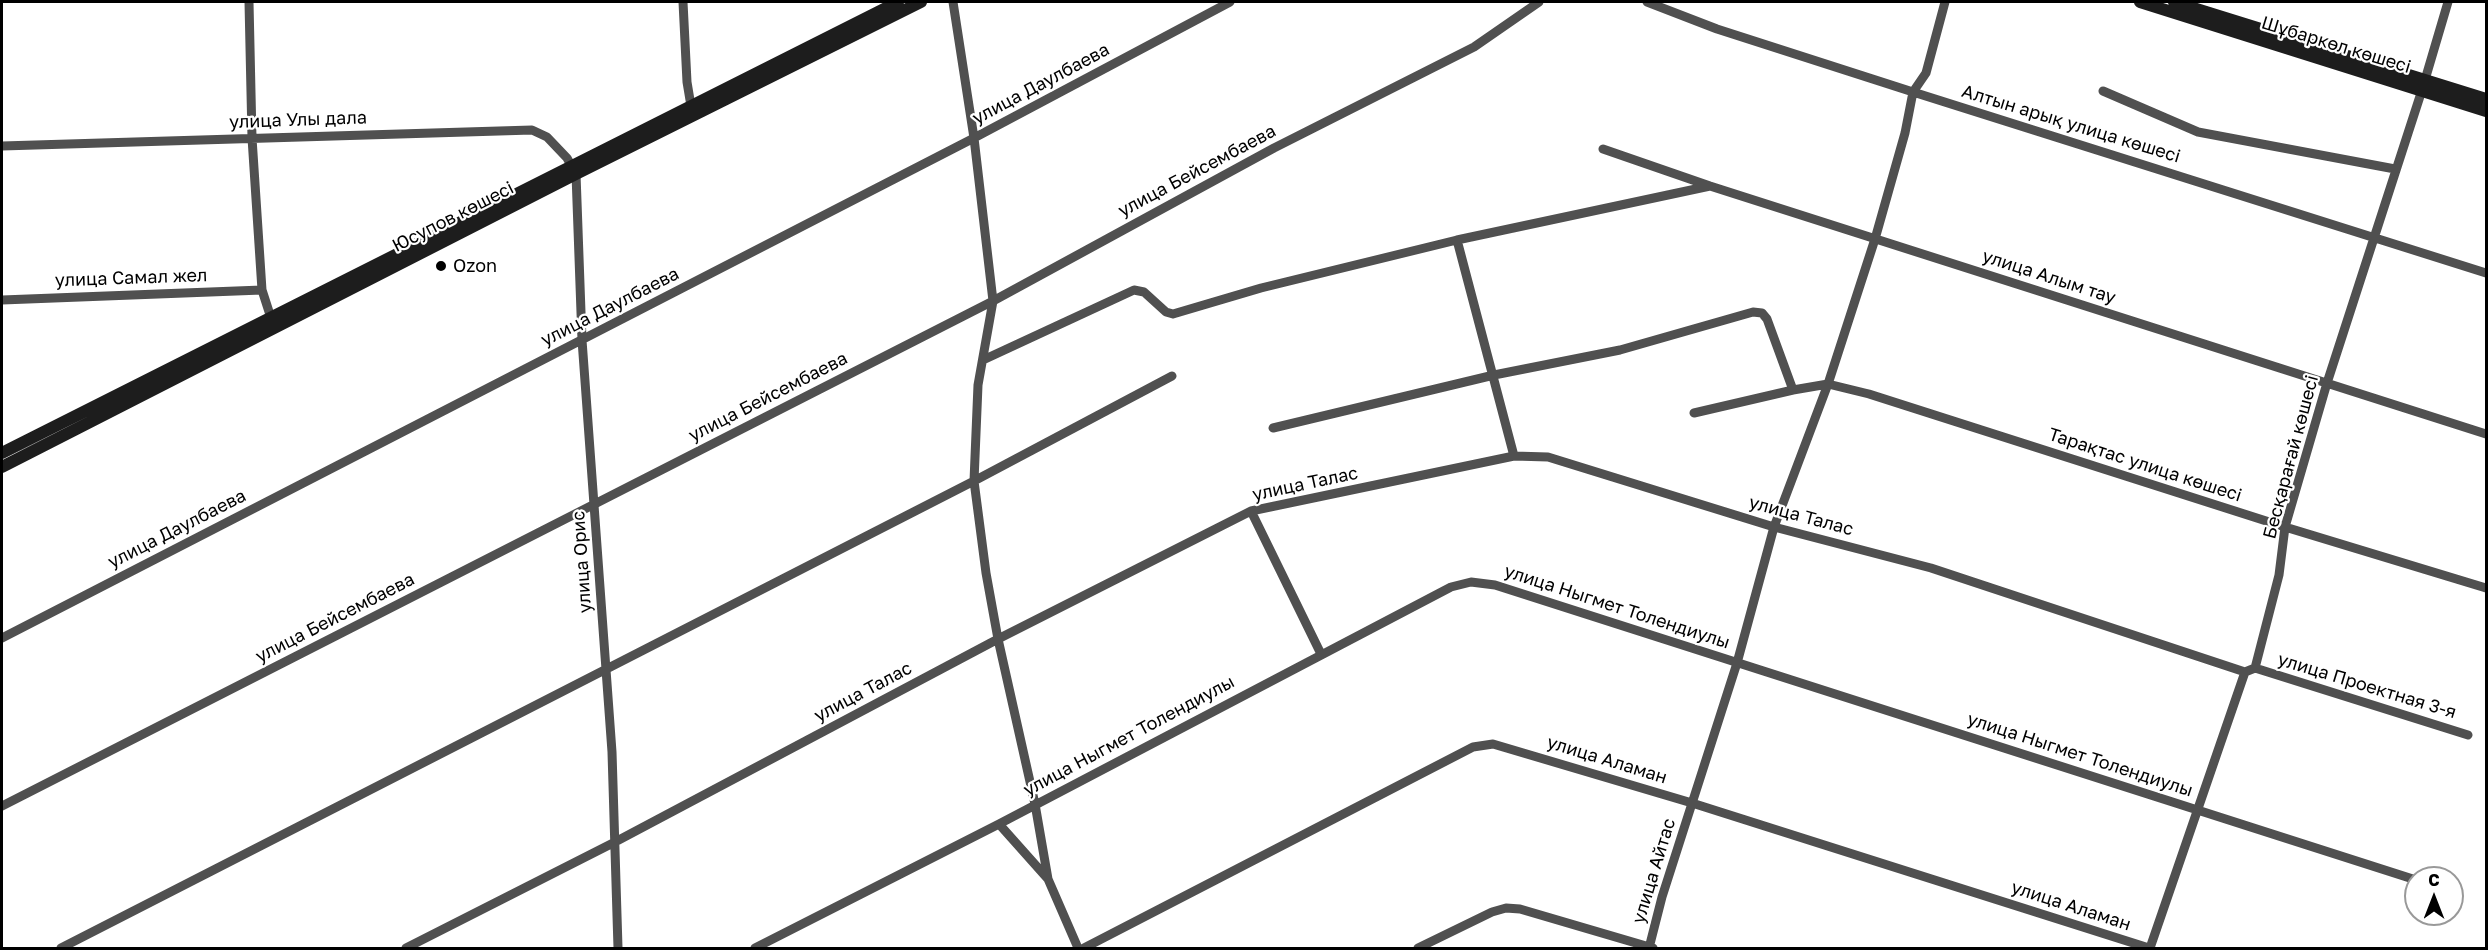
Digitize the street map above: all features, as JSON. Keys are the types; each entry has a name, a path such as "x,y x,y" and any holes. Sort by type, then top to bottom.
{"street":[{"path":"249,2 252,138 262,290 274,330"},
{"path":"683,2 687,82 694,110"},
{"name":"Юсупов көшесі","path":"694,110 898,2"},
{"name":"Юсупов көшесі","path":"2,453 271,317 694,110 921,2"},
{"path":"953,2 974,138 993,301 978,386 974,481 986,573 998,639 1035,804 1048,879 1078,948"},
{"name":"улица Даулбаева","path":"2,638 974,138 1230,2"},
{"name":"улица Бейсембаева","path":"2,806 993,301 1264,154 1474,47 1539,2"},
{"name":"Алтын арық улица көшесі","path":"1647,2 1717,29 2487,273"},
{"name":"улица Айтас","path":"1650,948 1662,897 1737,663 1774,527 1828,384 1875,239 1905,133 1913,92 1926,73 1946,2"},
{"name":"Шұбаркөл көшесі","path":"2140,2 2424,85 2487,99"},
{"name":"Шұбаркөл көшесі","path":"2174,2 2424,85 2487,111"},
{"name":"Бесқарағай көшесі","path":"2255,668 2279,575 2285,527 2327,383 2424,85 2448,2"},
{"path":"2103,91 2198,132 2396,169"},
{"name":"улица Улы дала","path":"2,147 532,130 547,137 574,170"},
{"name":"улица Алым тау","path":"1603,149 1710,186 2487,434"},
{"name":"Юсупов көшесі","path":"2,467 274,330 574,170"},
{"name":"улица Орис","path":"574,170 582,340 606,670 618,948"},
{"path":"982,360 1134,290 1144,292 1166,312 1173,314 1261,288 1457,240 1710,186"},
{"path":"1457,240 1514,456"},
{"name":"улица Самал жел","path":"2,300 262,290"},
{"path":"1273,428 1494,375 1620,350 1754,312 1762,313 1767,319 1793,390"},
{"path":"61,948 974,481 1172,376"},
{"path":"1694,413 1828,384"},
{"name":"Тарақтас улица көшесі","path":"1828,384 1869,394 2285,527 2487,588"},
{"name":"улица Талас","path":"406,948 615,842 998,639 1251,512 1514,456 1548,457 1774,527 1931,568 2245,672"},
{"path":"1251,512 1321,654"},
{"name":"улица Ныгмет Толендиулы","path":"755,948 999,824 1451,587 1471,582 1495,585 2404,876"},
{"path":"2149,948 2245,672 2255,668"},
{"name":"улица Проектная 3-я","path":"2255,668 2468,735"},
{"name":"улица Аламан","path":"1084,948 1473,747 1493,744 1692,803 2149,948"},
{"path":"999,824 1048,879"},
{"path":"1418,948 1492,912 1506,908 1520,909 1650,948"}],"place":[{"name":"Ozon","path":"441,266"}]}
